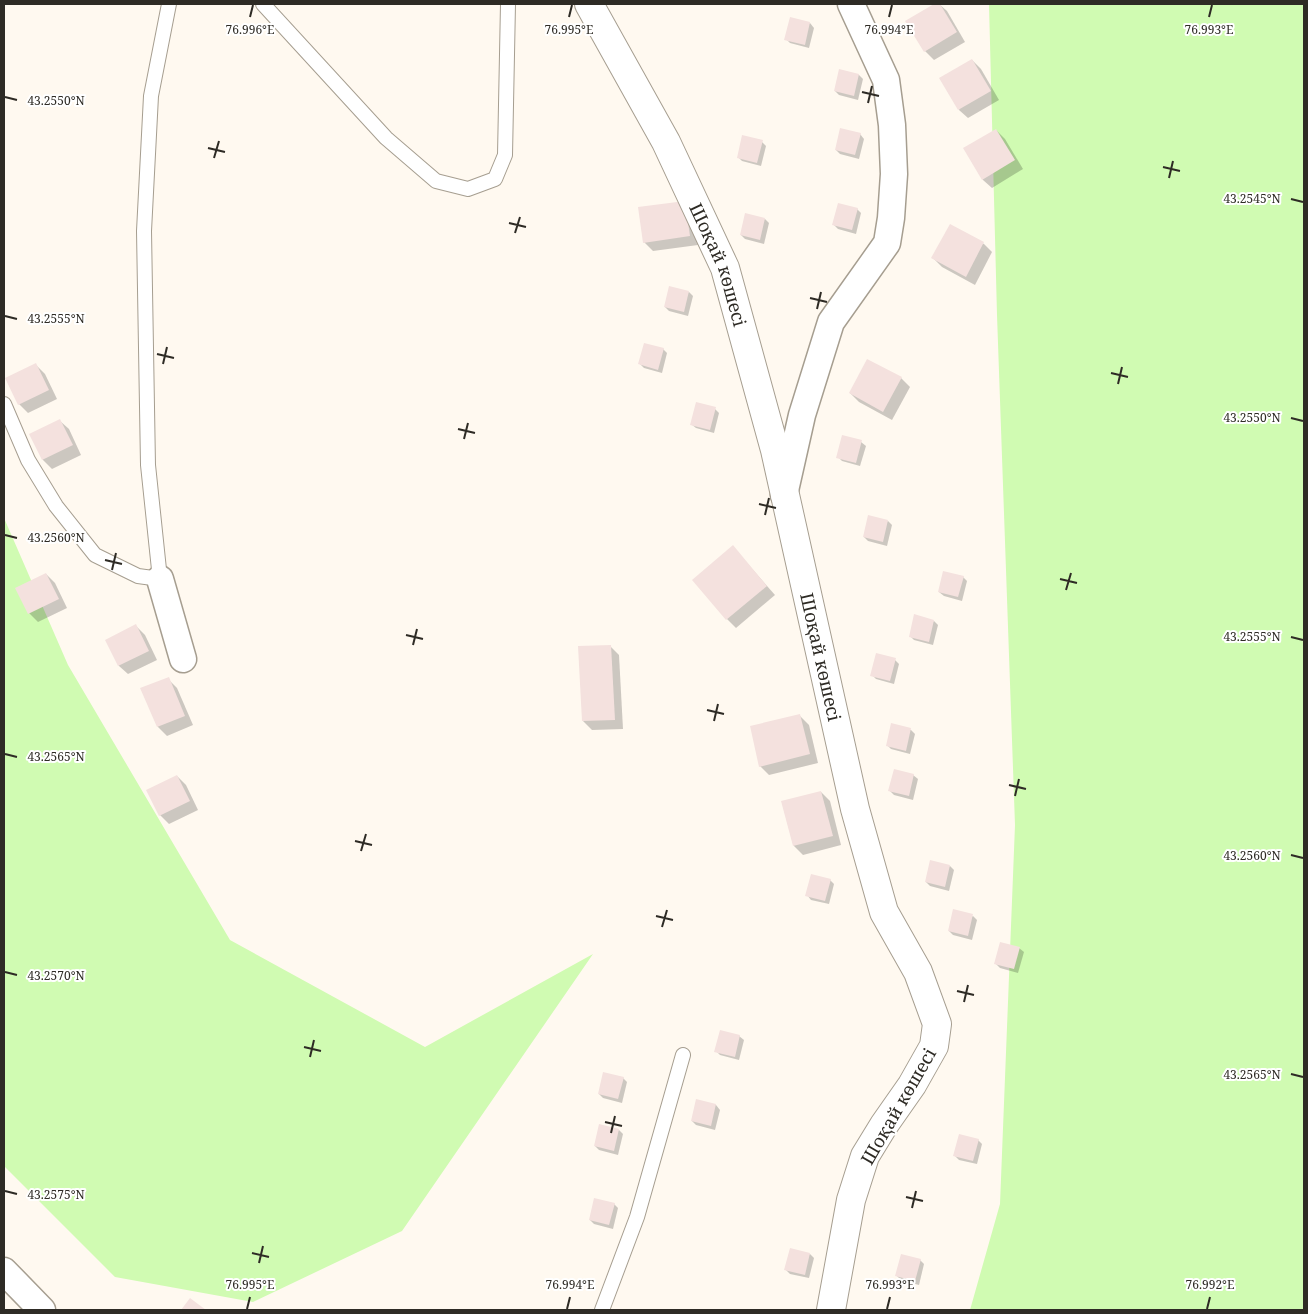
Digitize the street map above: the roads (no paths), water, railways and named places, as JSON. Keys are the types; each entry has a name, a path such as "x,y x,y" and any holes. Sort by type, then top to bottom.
{"street":[{"name":"Шоқай көшесі","path":"589,4 666,142 725,268 775,450 855,809 884,912 918,972 937,1024 934,1046 912,1085 865,1156 851,1200 832,1310"},
{"path":"784,494 802,415 831,322 887,243 891,218 894,174 892,125 886,80 851,4"},
{"path":"160,579 183,659"},
{"path":"4,1271 42,1310"}],"lane":[{"path":"4,404 28,460 56,506 95,554 138,576 160,579 148,465 144,231 151,96 169,4"},
{"path":"263,4 386,138 436,181 468,189 495,179 506,156 508,4"},
{"path":"602,1310 637,1216 683,1055"}]}
